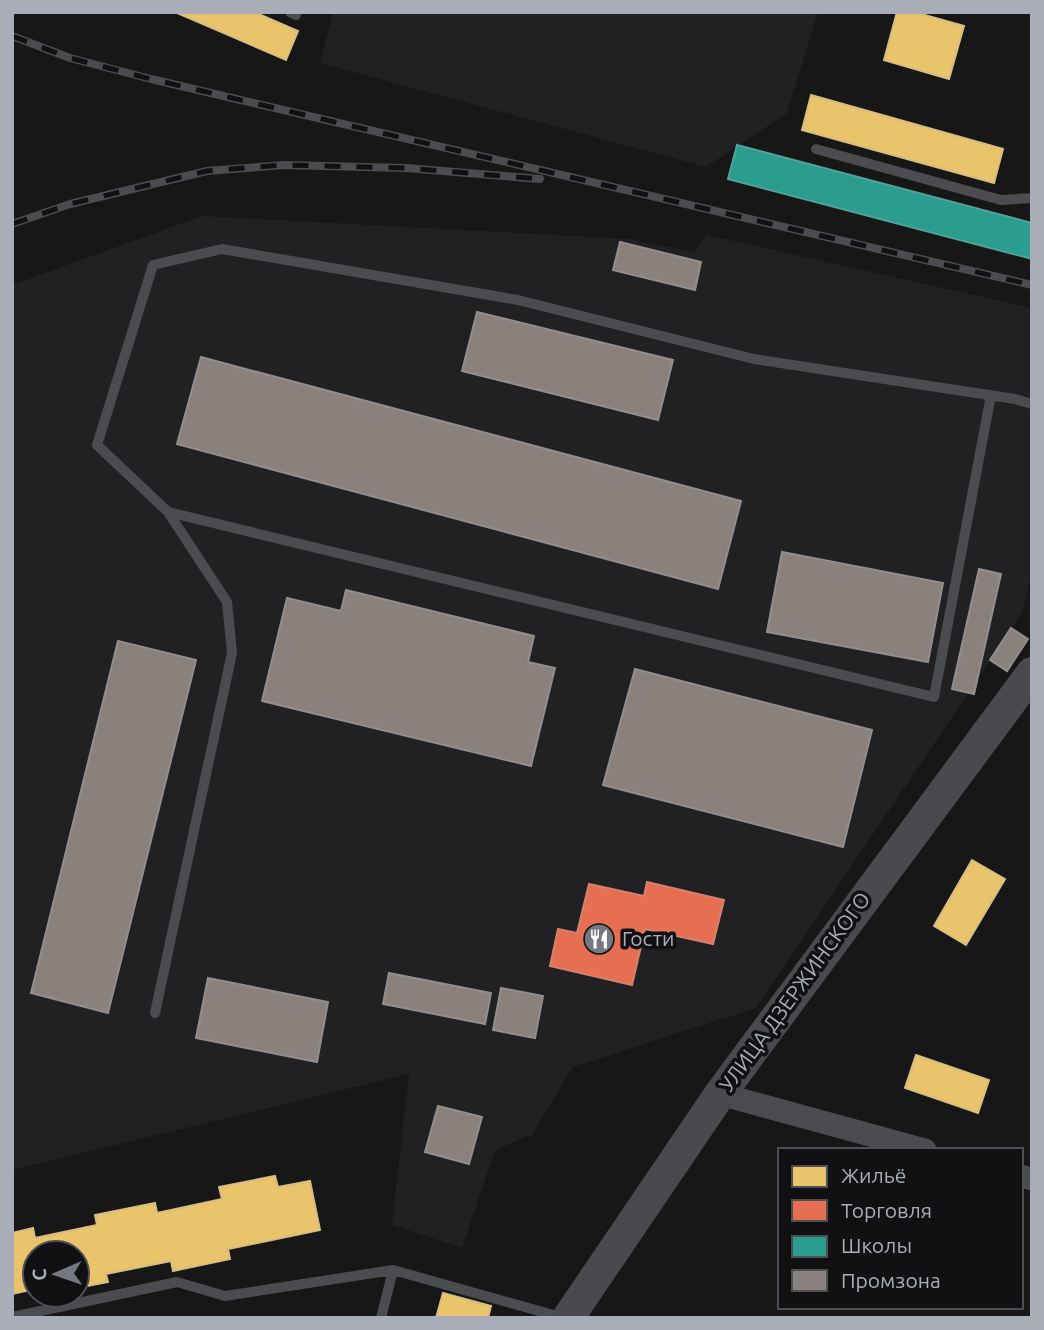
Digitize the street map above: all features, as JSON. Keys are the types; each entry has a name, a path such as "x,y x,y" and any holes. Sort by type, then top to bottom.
{"street":[{"name":"УЛИЦА ДЗЕРЖИНСКОГО","path":"566,1318 720,1094 1032,673"},
{"path":"720,1094 918,1148"}],"lane":[{"path":"816,149 1001,200 1032,198"},
{"path":"155,1013 232,653 227,603 168,512 97,445 153,265 222,248 518,300 754,359 991,395 1032,404"},
{"path":"168,512 934,697 991,395"},
{"path":"12,1317 177,1282 225,1296 393,1270 566,1318"},
{"path":"381,1318 393,1270"}],"shaded area":[{"path":"333,12 818,12 787,113 706,167 320,63"},
{"path":"202,216 629,239 694,252 707,235 1032,308 1032,570 1022,613 756,1008 573,1067 533,1134 495,1150 462,1248 392,1225 409,1074 12,1170 12,285"}],"building: Жильё":[{"path":"175,12 254,12 298,31 286,60"},
{"path":"897,12 914,12 964,26 949,79 884,60"},
{"path":"811,95 1003,149 994,183 802,130"},
{"path":"972,860 1005,879 966,945 934,926"},
{"path":"916,1055 989,1080 978,1113 905,1088"},
{"path":"275,1176 278,1187 310,1181 320,1230 228,1249 230,1259 173,1271 171,1261 106,1274 108,1282 91,1285 91,1239 21,1239 21,1292 12,1294 12,1233 33,1228 35,1238 97,1225 95,1215 155,1203 157,1213 222,1199 219,1187"},
{"path":"443,1293 491,1306 488,1318 436,1318"}],"building: Торговля":[{"name":"Гости","path":"647,882 724,900 713,944 645,929 632,985 550,966 558,929 577,933 589,884 644,896"}],"building: Школы":[{"path":"737,145 1032,223 1032,259 728,179"}],"building: Промзона":[{"path":"620,242 701,262 695,290 613,270"},
{"path":"477,312 673,360 658,420 462,371"},
{"path":"201,357 741,501 718,589 177,444"},
{"path":"782,552 943,583 928,662 767,632"},
{"path":"979,569 1001,574 974,694 952,689"},
{"path":"346,590 534,636 528,662 555,668 531,766 262,701 287,598 341,611"},
{"path":"1011,628 1028,639 1007,671 990,660"},
{"path":"118,641 196,660 108,1013 31,993"},
{"path":"635,669 872,730 843,847 603,785"},
{"path":"389,973 491,993 485,1024 383,1004"},
{"path":"208,978 328,1002 317,1062 196,1038"},
{"path":"501,988 543,996 535,1038 493,1030"},
{"path":"438,1106 482,1117 469,1164 425,1152"}],"railway":[{"path":"12,36 70,58 151,79 1032,285"},
{"path":"12,224 70,204 207,171 284,165 406,168 540,179"}],"place":[{"name":"Гости","path":"599,939"}]}
